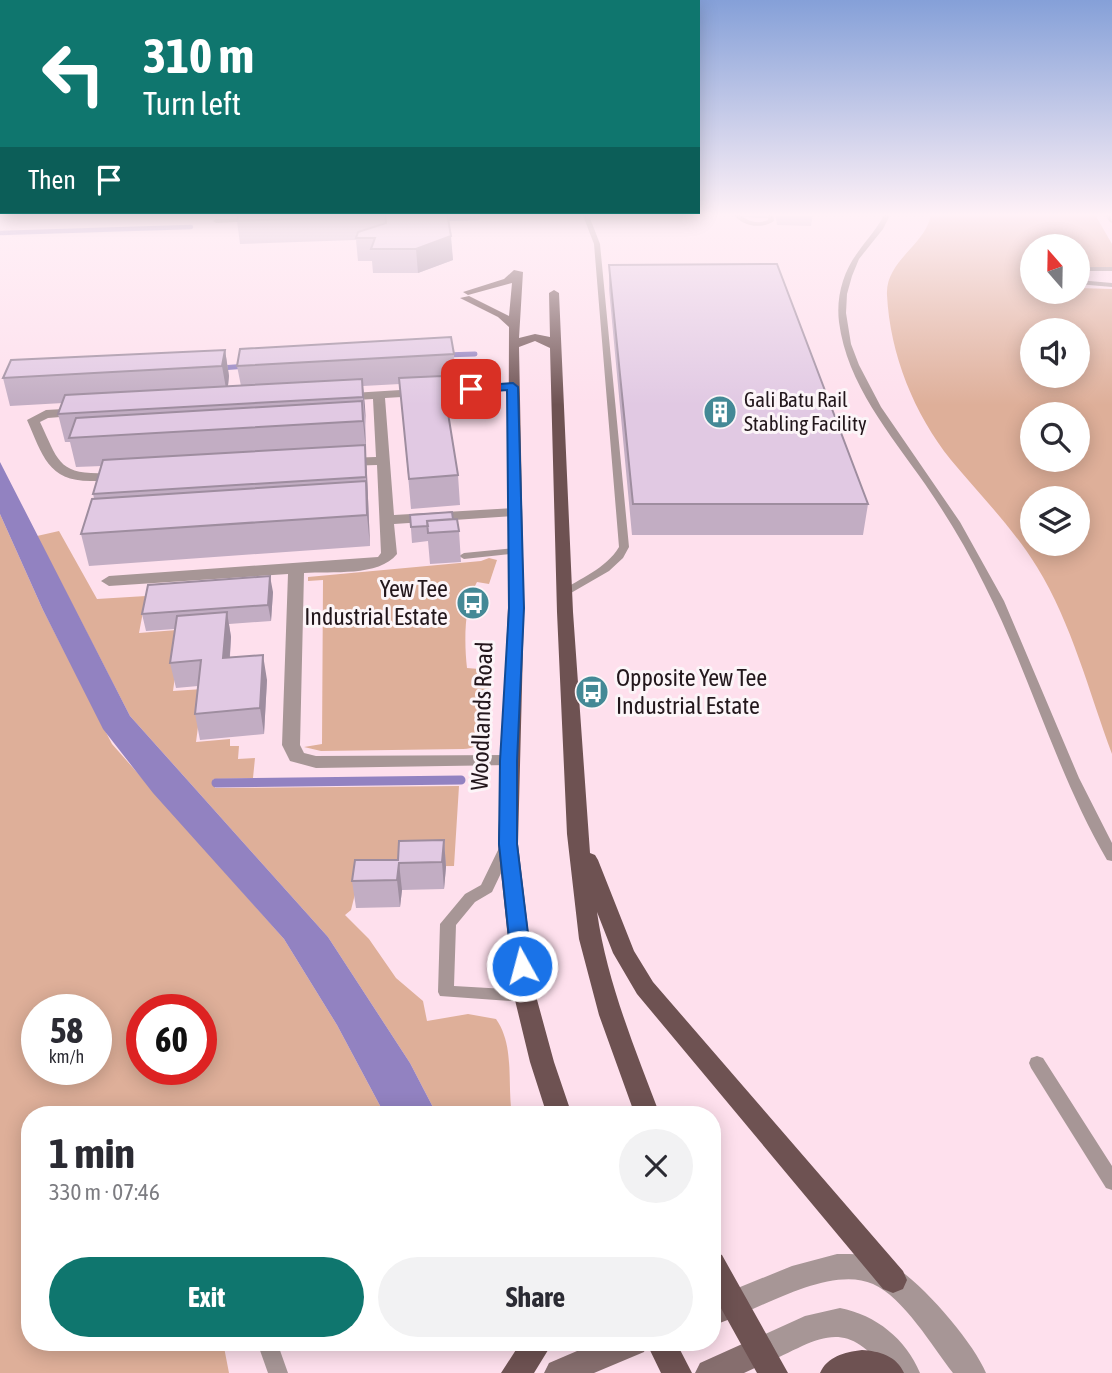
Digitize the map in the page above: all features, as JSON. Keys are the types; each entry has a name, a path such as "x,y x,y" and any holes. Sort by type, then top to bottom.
{"main road":[{"name":"Woodlands Road","path":"512,277 466,295 502,315 514,326"},
{"name":"Woodlands Road","path":"518,277 513,345 516,608 508,844 525,996 557,1106"},
{"path":"554,293 564,594 577,834 590,939 611,1016 645,1106"},
{"path":"513,345 536,336 545,338 555,346"},
{"path":"577,834 624,953 645,988 893,1280"},
{"path":"723,1308 766,1362"},
{"path":"516,1373 532,1351"},
{"path":"665,1351 677,1373"},
{"path":"835,1373 847,1365 881,1367 889,1373"}],"street":[{"path":"324,398 513,387"},
{"path":"109,581 383,560 389,554 379,395"},
{"path":"102,411 46,414 33,420 61,473 74,479 142,475"},
{"path":"330,463 383,461"},
{"path":"387,520 515,512"},
{"path":"296,568 291,746 297,757 316,762 509,761"},
{"path":"723,1308 782,1283 839,1266 858,1267 893,1280 918,1306 971,1373"},
{"path":"710,1373 766,1362 811,1328 840,1321 867,1328 905,1373"},
{"path":"559,1373 612,1351"}],"lane":[{"path":"564,594 611,565 620,557 624,547 600,277"},
{"path":"848,277 842,308 846,340 856,368 888,425 931,487 993,590 1076,786 1112,856"},
{"path":"1090,283 1112,285"},
{"path":"464,556 516,551"},
{"path":"508,844 487,888 470,898 448,924 446,992 525,996"},
{"path":"1037,1063 1112,1182"},
{"path":"270,1351 278,1373"}],"shaded area":[{"path":"891,277 1020,277 1020,304 1090,304 1090,288 1112,289 1112,754 1070,635 1049,589 1030,556 1090,556 1090,486 1020,486 1020,542 951,460 915,403 893,339 887,295"},
{"path":"0,462 130,716 328,937 410,1063 432,1106 380,1106 337,1025 284,939 153,793 103,729 43,610 0,514"},
{"path":"0,514 43,610 112,744 284,939 337,1025 380,1106 21,1106 21,1351 225,1351 229,1373 0,1373"},
{"path":"59,531 97,599 146,596 139,633 202,628 180,640 173,691 203,689 196,742 230,739 230,746 239,746 238,759 255,758 253,778 213,779 215,788 459,786 454,866 373,867 359,878 351,910 345,915 369,939 396,978 423,1001 427,1021 468,1014 496,1019 506,1041 511,1106 432,1106 410,1063 328,937 130,716 37,536"},
{"path":"489,558 497,560 489,584 477,582 473,591 467,612 465,635 467,668 486,673 488,684 491,720 483,740 475,746 463,749 321,751 304,747 322,744 323,580 308,581 308,577 481,561"}],"building":[{"name":"Gali Batu Rail Stabling Facility","path":"610,277 782,277 868,504 633,504"},
{"path":"451,337 454,354 237,366 240,349"},
{"path":"225,350 222,366 3,378 11,360"},
{"path":"442,376 458,475 409,479 399,378"},
{"path":"362,379 363,397 58,414 65,395"},
{"path":"362,401 363,421 69,438 76,418"},
{"path":"365,445 366,477 93,494 103,460"},
{"path":"366,481 367,515 81,534 92,499"},
{"path":"452,512 453,519 427,521 428,526 411,527 410,515"},
{"path":"457,519 459,531 428,533 427,521"},
{"path":"270,576 268,605 142,614 148,585"},
{"path":"227,612 223,658 263,655 260,708 195,714 201,660 170,663 177,616"},
{"path":"444,840 442,862 399,863 397,880 352,881 355,860 398,860 399,841"}],"waterway":[{"path":"444,355 475,354"},
{"path":"221,368 247,366"},
{"path":"216,783 461,780"}],"place":[{"name":"Gali Batu Rail Stabling Facility","path":"720,412"},
{"name":"Yew Tee Industrial Estate","path":"473,603"},
{"name":"Opposite Yew Tee Industrial Estate","path":"592,692"}],"route":[{"path":"471,389 513,387 516,608 508,844 522,966"}]}
